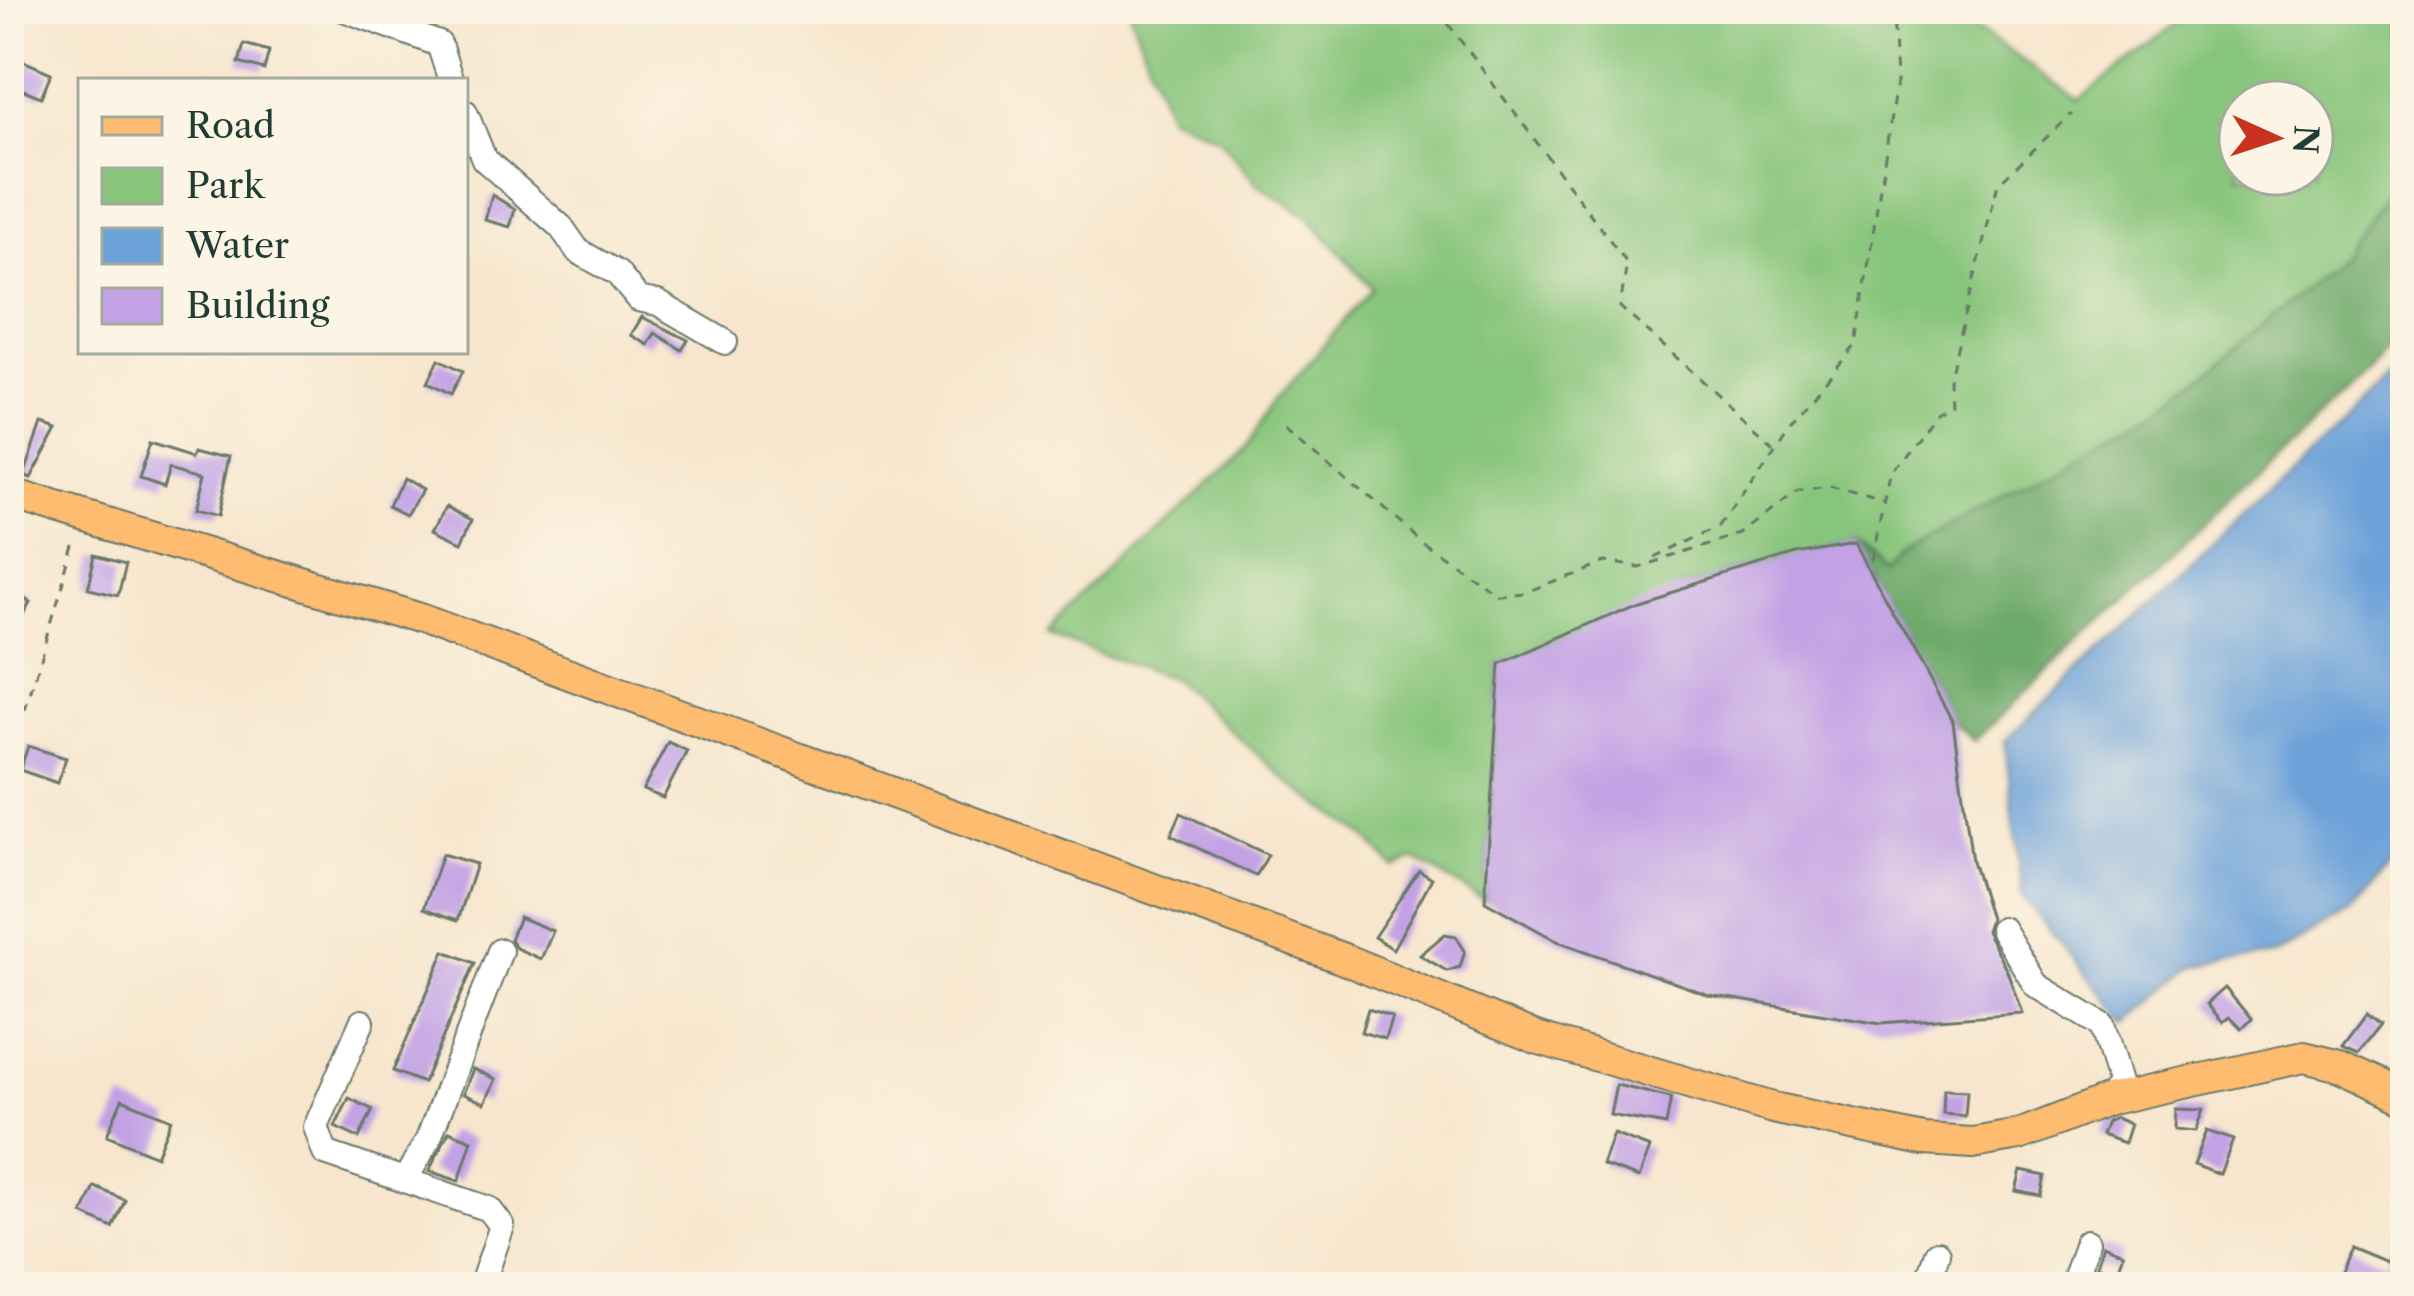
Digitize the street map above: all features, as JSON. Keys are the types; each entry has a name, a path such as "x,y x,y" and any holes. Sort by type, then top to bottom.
{"main road":[{"path":"9,494 423,620 1341,958 1536,1038 1773,1108 1924,1140 1973,1143 2019,1135 2111,1100 2304,1057 2341,1066 2405,1096"}],"street":[{"path":"344,9 439,44 450,78"},
{"path":"468,120 484,160 561,227 578,251 617,273 638,299 658,303 725,342"},
{"path":"2002,929 2036,985 2102,1025 2119,1082 2111,1100"},
{"path":"405,1180 428,1140 500,951"},
{"path":"362,1022 316,1127 326,1153 489,1209 502,1226 481,1287"},
{"path":"2071,1287 2086,1241"},
{"path":"1925,1287 1937,1253"}],"path":[{"path":"1437,9 1628,263 1620,307 1775,446"},
{"path":"1655,558 1721,526 1775,446 1856,346 1896,83 1893,9"},
{"path":"1873,559 1891,473 1937,411 1950,404 1949,380 1998,184 2071,114"},
{"path":"1286,424 1420,541 1497,594 1525,592 1603,562 1638,566 1743,535 1798,492 1830,488 1883,503"},
{"path":"9,762 84,516"},
{"path":"9,780 9,808"}],"green space":[{"path":"1129,9 1948,9 2079,100 2195,9 2405,9 2405,168 2337,261 2176,398 1902,553 1888,572 1856,544 1810,553 1674,592 1500,664 1485,901 1414,859 1394,867 1365,836 1292,785 1173,679 1052,636 1246,448 1277,400 1372,288 1308,216 1257,184 1219,138 1168,115"},
{"path":"2405,168 2405,333 1974,741 1953,722 1856,544 1888,571 1902,553 2176,398 2337,261"}],"water":[{"path":"2405,362 2405,847 2353,911 2275,954 2194,966 2128,1023 2022,896 2005,741"}],"building":[{"path":"244,44 269,51 264,70 239,63"},
{"path":"21,60 51,73 41,97 11,85"},
{"path":"492,195 515,209 510,227 485,220"},
{"path":"642,317 688,340 682,350 655,333 648,345 631,335"},
{"path":"439,359 463,371 451,394 428,382"},
{"path":"42,423 58,428 31,478 24,475"},
{"path":"153,439 197,453 199,448 231,456 218,516 196,510 205,473 171,464 165,484 141,476"},
{"path":"402,478 422,490 408,514 390,505"},
{"path":"447,506 473,519 462,542 435,529"},
{"path":"1856,544 1953,722 1972,861 1990,918 1986,931 2022,1013 1881,1023 1709,995 1557,941 1485,901 1500,664 1637,603 1797,554"},
{"path":"96,554 126,562 118,595 88,588"},
{"path":"9,590 31,603 19,624 9,618"},
{"path":"668,742 687,751 663,798 643,790"},
{"path":"28,746 66,758 57,783 20,770"},
{"path":"1181,813 1268,855 1256,876 1171,835"},
{"path":"442,854 476,864 458,920 424,908"},
{"path":"1419,870 1432,878 1393,949 1374,937"},
{"path":"519,917 553,931 541,959 516,948 510,939"},
{"path":"1445,934 1456,936 1465,951 1460,967 1447,971 1420,955"},
{"path":"445,951 475,963 423,1083 393,1071"},
{"path":"2225,988 2251,1019 2241,1029 2229,1017 2223,1022 2207,1004"},
{"path":"1368,1009 1392,1017 1385,1039 1361,1032"},
{"path":"2366,1015 2380,1026 2359,1053 2343,1046"},
{"path":"473,1069 496,1079 485,1103 463,1094"},
{"path":"1616,1085 1671,1098 1666,1125 1610,1115"},
{"path":"1944,1090 1967,1091 1965,1116 1943,1114"},
{"path":"349,1098 373,1110 359,1138 335,1127"},
{"path":"122,1099 171,1119 156,1156 107,1135"},
{"path":"2176,1109 2204,1110 2196,1131 2175,1129"},
{"path":"2115,1118 2130,1124 2124,1143 2101,1135 2106,1122"},
{"path":"449,1131 472,1140 459,1181 429,1171"},
{"path":"2207,1131 2233,1140 2220,1174 2194,1164"},
{"path":"1613,1134 1650,1148 1639,1178 1602,1165"},
{"path":"2021,1171 2045,1176 2041,1196 2016,1191"},
{"path":"95,1187 125,1200 113,1228 83,1214"},
{"path":"2405,1220 2405,1268 2397,1287 2370,1287 2338,1274 2350,1246 2386,1261"},
{"path":"2103,1245 2123,1253 2116,1273 2096,1266"}]}
